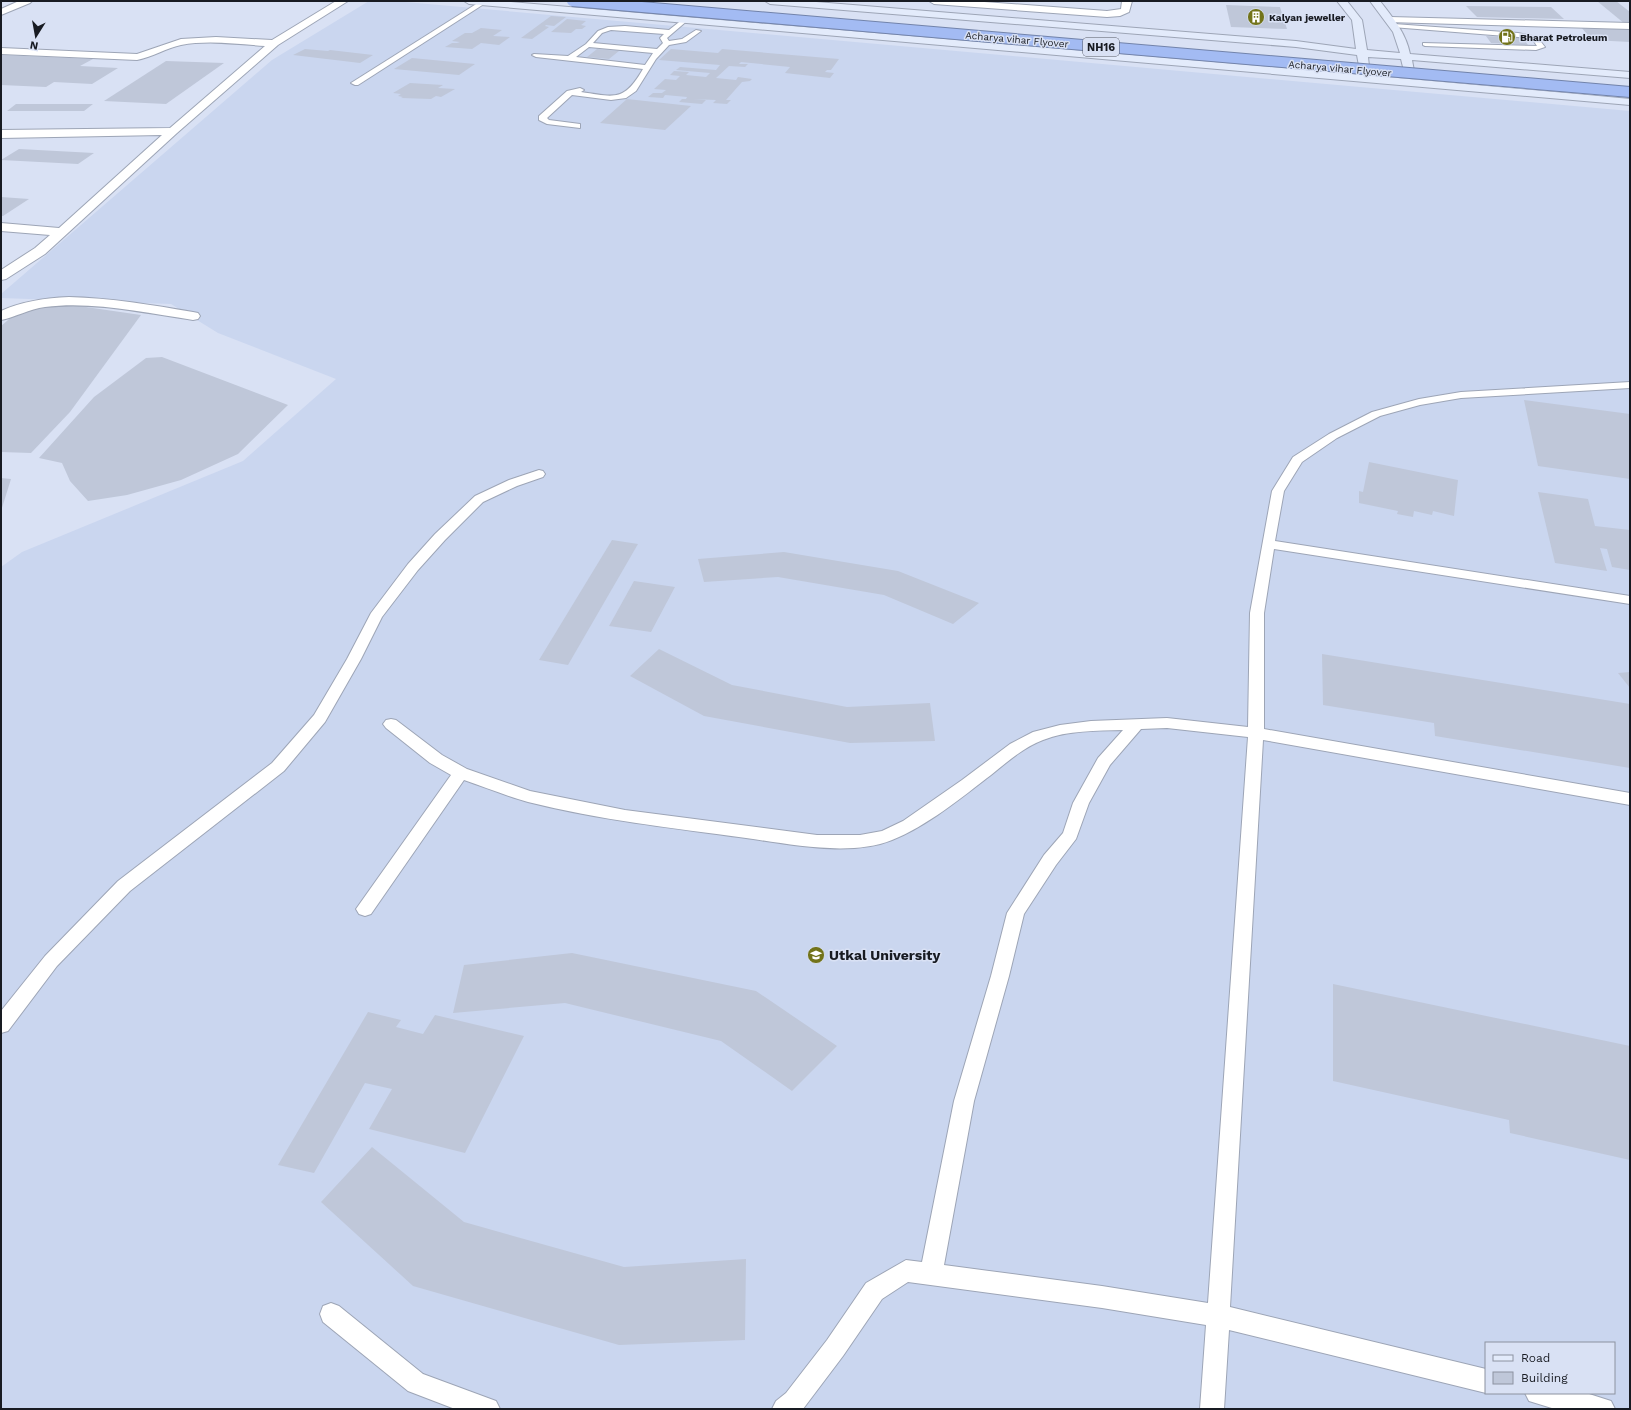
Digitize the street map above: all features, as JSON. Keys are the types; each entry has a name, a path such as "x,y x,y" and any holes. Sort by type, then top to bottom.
{"highway":[{"name":"Acharya vihar Flyover","path":"572,1 1630,92"},
{"name":"Acharya vihar Flyover","path":"661,1 1630,81"}],"street":[{"path":"1,12 27,1"},
{"path":"1,276 40,251 173,131 274,43 343,1"},
{"path":"468,1 958,45 1411,82 1630,102"},
{"path":"770,1 1296,44 1362,53 1630,75"},
{"path":"934,1 1107,14 1120,13 1126,10 1127,1"},
{"path":"1342,1 1357,20 1355,32 1362,53 1366,79"},
{"path":"1375,1 1394,26 1403,43 1411,82"},
{"path":"1394,26 1630,26"},
{"path":"1394,26 1418,41 1474,62"},
{"path":"1296,44 1330,40"},
{"path":"1,51 137,57 152,55 173,44 182,42 274,43"},
{"path":"1,134 173,131"},
{"path":"1,227 62,232"},
{"path":"1,316 8,311 33,303 67,301 126,306 193,316"}],"lane":[{"path":"355,83 484,2"},
{"path":"667,43 663,38 685,20"},
{"path":"1394,26 1518,34 1535,38 1542,47 1536,48 1418,41"},
{"path":"570,58 588,45 600,32 610,28 670,32"},
{"path":"577,126 547,122 542,118 570,93 616,98 631,92 658,51 667,43 690,39 698,32"},
{"path":"588,45 658,51"},
{"path":"536,55 647,67"},
{"path":"1212,1409 1256,733 1257,613 1278,491 1297,460 1333,436 1376,414 1419,402 1461,395 1630,385"},
{"path":"1,1025 51,960 124,886 278,767 320,718 354,659 376,616 413,567 440,537 479,499 513,483 538,474"},
{"path":"1268,544 1630,600"},
{"path":"391,724 436,759 461,773 528,796 625,816 817,841 860,841 885,836 909,825 968,784 1015,748 1038,736 1060,730 1091,726 1167,723 1256,733 1630,799"},
{"path":"931,1274 964,1101 1000,976 1016,913 1050,860 1070,835 1081,803 1104,762 1137,724"},
{"path":"365,909 461,773"},
{"path":"784,1409 794,1401 826,1360 874,1290 906,1272 1102,1297 1219,1316 1485,1381"},
{"path":"331,1314 416,1383 488,1409"},
{"path":"1541,1394 1603,1409"}],"shaded area":[{"name":"Utkal University","path":"369,1 394,1 1630,111 1630,1409 1,1409 1,567 22,552 243,461 336,379 218,333 171,304 1,298 1,294 272,60"}],"building":[{"path":"1597,1 1616,1 1630,12 1630,24 1625,24"},
{"name":"Kalyan jeweller","path":"1226,5 1280,7 1287,29 1231,27"},
{"path":"1466,6 1551,7 1564,19 1477,17"},
{"path":"551,16 566,17 554,26 546,25 545,26 549,27 532,39 521,38"},
{"path":"567,19 586,21 581,25 586,26 582,29 576,29 571,33 551,32"},
{"path":"1581,27 1630,29 1630,42 1592,40"},
{"path":"481,28 502,30 493,36 510,37 499,45 481,43 472,49 445,47 452,43 460,42 452,41 465,33 472,33"},
{"path":"1486,36 1523,38 1528,45 1491,43"},
{"path":"305,49 330,50 373,55 360,63 293,55"},
{"path":"597,49 619,51 609,59 587,57"},
{"path":"671,49 718,53 722,49 839,59 831,70 827,70 825,72 834,73 830,78 785,73 790,67 741,62 739,64 748,64 745,67 729,66 716,78 736,80 738,77 752,79 750,81 742,82 726,100 731,100 727,104 713,103 716,100 693,99 706,100 702,104 679,102 687,97 665,95 663,98 648,97 653,93 662,93 666,90 654,89 665,79 676,80 680,76 670,75 674,71 689,72 686,75 706,77 710,73 676,70 680,67 716,70 720,65 659,60"},
{"path":"1,55 93,59 80,66 118,68 92,84 54,82 46,87 1,85"},
{"path":"412,58 475,64 459,75 394,69"},
{"path":"166,61 224,63 166,104 104,101"},
{"path":"410,83 443,85 438,88 455,89 441,97 436,96 431,99 401,98 403,97 398,96 401,94 393,93"},
{"path":"627,99 691,106 665,130 600,123"},
{"path":"16,104 93,104 84,111 7,111"},
{"path":"19,149 94,153 78,164 1,160"},
{"path":"1,197 29,199 1,216"},
{"path":"79,306 141,315 70,412 31,453 1,452 1,326 14,315 40,307"},
{"path":"162,357 288,405 238,454 181,480 127,495 88,501 70,481 62,463 39,458 94,397 146,358"},
{"path":"1524,400 1630,414 1630,479 1538,466"},
{"path":"1369,462 1458,480 1454,516 1433,511 1432,515 1414,511 1413,517 1397,514 1398,511 1359,503 1359,491 1363,492"},
{"path":"1,478 11,479 1,511"},
{"path":"1538,492 1588,499 1595,526 1630,530 1630,570 1612,567 1607,549 1600,548 1607,571 1555,563"},
{"path":"612,540 638,544 568,665 539,660"},
{"path":"784,552 898,571 979,603 953,624 884,595 778,577 704,582 698,559"},
{"path":"634,581 675,587 651,632 609,626"},
{"path":"659,649 732,685 847,707 930,703 935,741 850,743 704,716 630,676"},
{"path":"1322,654 1630,704 1630,768 1435,736 1434,723 1323,705"},
{"path":"1630,672 1630,688 1618,673"},
{"path":"572,953 756,991 837,1046 792,1091 721,1041 565,1003 453,1013 464,965"},
{"path":"1333,984 1630,1046 1630,1160 1510,1133 1509,1120 1333,1081"},
{"path":"368,1012 401,1020 396,1027 423,1034 435,1015 524,1036 465,1153 369,1129 392,1089 365,1083 314,1173 278,1165"},
{"path":"372,1147 464,1222 624,1267 746,1259 745,1340 619,1345 413,1286 321,1202"}],"place":[{"name":"Kalyan jeweller","path":"1256,17"},
{"name":"Bharat Petroleum","path":"1507,37"},
{"name":"Utkal University","path":"816,955"}]}
